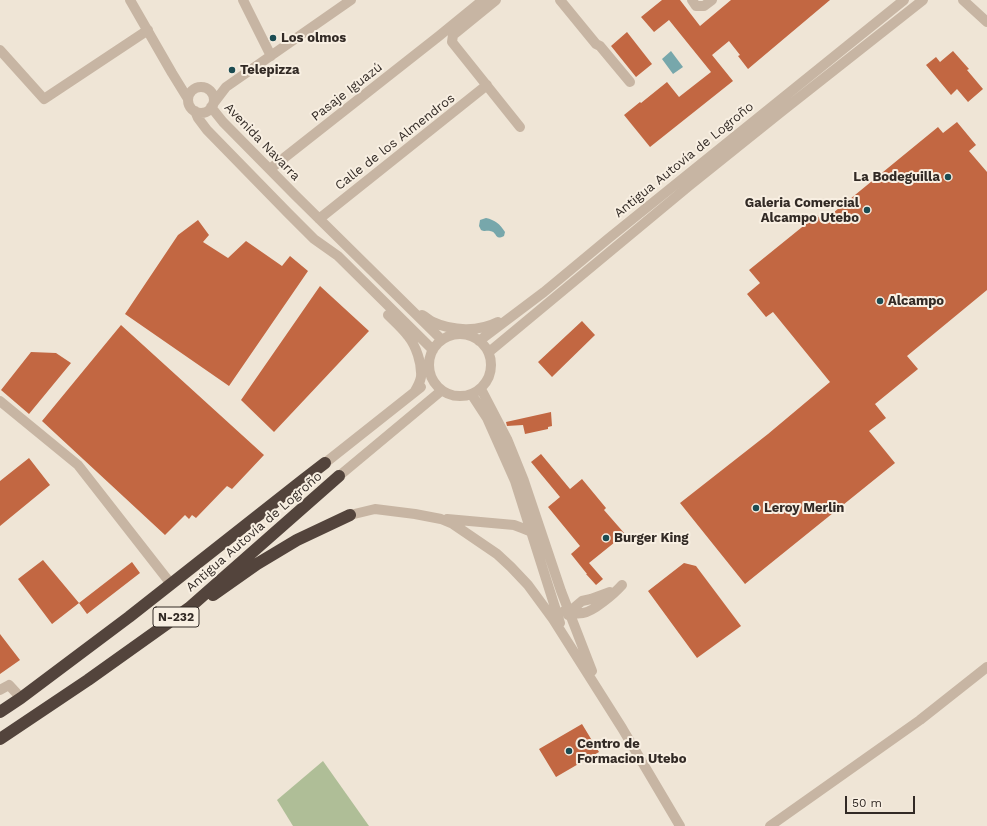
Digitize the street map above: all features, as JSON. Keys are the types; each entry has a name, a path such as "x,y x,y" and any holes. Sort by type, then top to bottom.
{"highway":[{"name":"Antigua Autovía de Logroño","path":"0,712 129,617 325,463"},
{"name":"Antigua Autovía de Logroño","path":"0,739 88,680 189,608 339,476"},
{"path":"189,608 206,600 258,564 297,540 350,515"}],"street":[{"path":"243,0 271,56"},
{"path":"133,1 172,73 188,99 190,108 198,112 204,112 212,106 226,87 351,0"},
{"name":"Pasaje Iguazú","path":"270,170 483,0"},
{"path":"496,0 453,35 452,42 520,127"},
{"path":"560,0 630,82"},
{"path":"692,0 696,6 704,6 712,0"},
{"name":"Antigua Autovía de Logroño","path":"479,340 544,292 904,0"},
{"name":"Antigua Autovía de Logroño","path":"489,352 696,181 923,0"},
{"path":"963,0 987,22"},
{"path":"0,50 44,99 148,30"},
{"path":"172,73 197,87 208,89 213,94 214,101 212,106"},
{"name":"Calle de los Almendros","path":"319,219 487,85"},
{"path":"188,99 188,96 192,90 197,87"},
{"path":"208,89 226,87"},
{"name":"Avenida Navarra","path":"212,106 223,122 270,170 406,304"},
{"path":"195,111 203,125 407,335 415,346 419,360 421,375 419,384 415,391"},
{"path":"314,239 338,256 433,350"},
{"path":"406,304 433,322 463,329 481,328 495,324 509,317"},
{"path":"406,304 442,340"},
{"path":"456,334 466,334 475,337 489,352 492,362 491,372 487,382 481,389 472,395 461,397 450,396 441,391 434,383 429,373 429,362 433,350 438,343 446,337 456,334"},
{"name":"Antigua Autovía de Logroño","path":"325,463 432,379"},
{"path":"481,389 507,439 524,481 561,591 599,692"},
{"name":"Antigua Autovía de Logroño","path":"339,476 441,391"},
{"path":"472,395 487,418 515,481 564,636"},
{"path":"0,401 78,465 171,584"},
{"path":"350,515 375,509 431,517 514,525 532,532"},
{"path":"431,517 453,524 497,554 528,585 553,618 622,728 680,826"},
{"path":"564,636 569,612 582,601 600,596 622,585 611,596 584,613 580,620 577,632"},
{"path":"561,591 571,598 582,601"},
{"path":"552,598 560,610 584,613"},
{"path":"770,826 920,720 987,667"},
{"path":"0,690 9,685 20,698"}],"green space":[{"path":"323,761 369,826 293,826 277,800"}],"water":[{"path":"671,51 683,67 673,74 662,59"},
{"path":"486,218 495,221 499,225 505,232 504,236 497,237 492,232 481,230 479,226 480,220"}],"building":[{"path":"662,0 680,0 700,26 731,0 830,0 748,69 738,56 740,55 729,41 712,55 733,81 650,147 624,115 667,82 679,97 711,72 669,20 654,32 641,17"},
{"path":"627,32 652,64 636,77 611,46"},
{"path":"953,51 969,69 967,70 983,89 968,102 957,89 951,95 926,65 936,57 940,62"},
{"path":"957,122 976,145 969,151 987,172 987,290 907,356 918,369 875,404 886,418 869,431 895,463 745,584 680,503 768,434 830,382 773,312 766,317 747,294 760,283 749,270 817,215 822,222 938,127 943,133"},
{"path":"198,220 209,235 203,242 228,258 246,241 282,266 290,256 308,271 229,386 125,314 178,235"},
{"path":"320,286 369,331 274,432 241,400"},
{"path":"582,321 595,335 552,377 538,362"},
{"path":"121,325 264,455 232,489 227,486 196,518 192,515 189,519 185,515 165,535 42,421"},
{"path":"31,352 56,353 71,363 29,414 1,390"},
{"path":"551,412 552,426 548,427 548,429 525,434 523,425 507,426 506,422"},
{"path":"541,454 570,489 582,479 606,508 604,510 625,534 589,563 603,579 596,585 571,554 580,546 548,507 560,497 531,462"},
{"path":"29,458 50,485 0,526 0,481"},
{"path":"43,560 79,603 52,624 18,579"},
{"path":"132,562 140,573 87,614 79,603"},
{"path":"684,563 696,566 741,626 697,658 648,591"},
{"path":"0,634 20,660 0,674"},
{"name":"Centro de Formacion Utebo","path":"582,724 599,752 556,777 539,749"}],"place":[{"name":"Los olmos","path":"273,38"},
{"name":"Telepizza","path":"232,70"},
{"name":"La Bodeguilla","path":"948,177"},
{"name":"Galeria Comercial Alcampo Utebo","path":"867,210"},
{"name":"Alcampo","path":"880,301"},
{"name":"Leroy Merlin","path":"756,508"},
{"name":"Burger King","path":"606,538"},
{"name":"Centro de Formacion Utebo","path":"569,751"}]}
